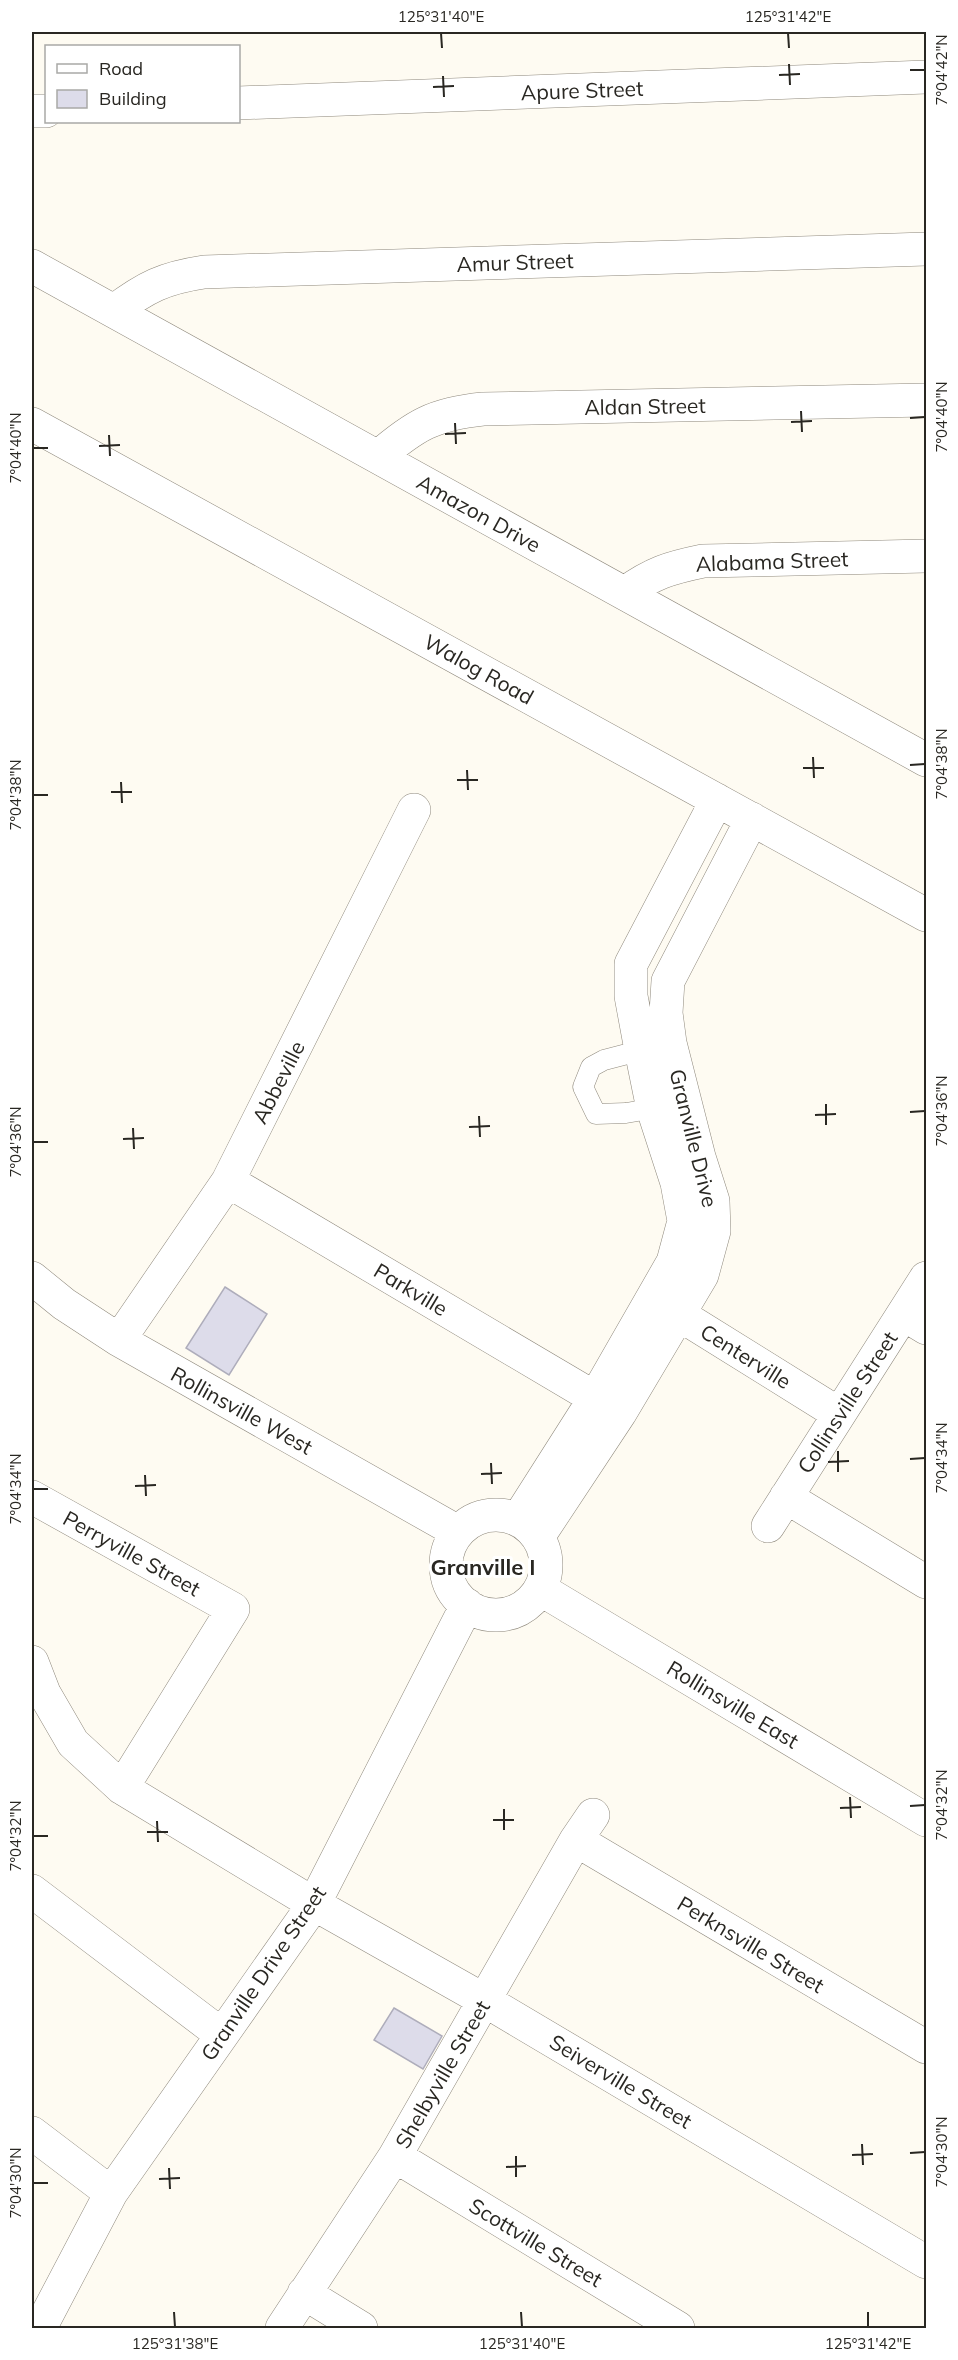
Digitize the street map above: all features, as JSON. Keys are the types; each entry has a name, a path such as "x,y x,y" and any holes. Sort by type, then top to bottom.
{"street":[{"name":"Apure Street","path":"240,103 927,77"},
{"name":"Amur Street","path":"114,312 137,294 159,282 204,272 927,249"},
{"name":"Amazon Drive","path":"32,266 927,760"},
{"name":"Aldan Street","path":"378,457 403,434 426,421 452,412 483,409 927,400"},
{"name":"Walog Road","path":"32,424 927,915"},
{"name":"Alabama Street","path":"625,594 649,576 673,567 703,561 927,556"},
{"name":"Granville Drive","path":"528,1528 595,1398 666,1308 702,1275 714,1231 713,1201 685,1102 631,996 631,964 717,800"},
{"name":"Abbeville","path":"119,1340 228,1181 414,810"},
{"name":"Granville Drive","path":"528,1528 620,1413 666,1308 673,1262 684,1221 677,1183 653,1109 656,1047 666,1013 668,981 752,819"},
{"name":"Parkville","path":"228,1181 595,1398"},
{"name":"Rollinsville West","path":"32,1278 64,1304 119,1340 458,1532"},
{"name":"Collinsville Street","path":"768,1526 839,1414 915,1321 927,1278"},
{"name":"Centerville","path":"666,1308 839,1414"},
{"name":"Perryville Street","path":"32,1497 233,1609 122,1788"},
{"path":"786,1497 927,1582"},
{"path":"505,1515 528,1528 546,1563 545,1576 540,1589 531,1601 520,1609 492,1614 479,1612 466,1605 450,1584 447,1570 447,1557 458,1532 480,1518 505,1515"},
{"name":"Rollinsville East","path":"540,1589 927,1820"},
{"name":"Granville Drive Street","path":"40,2328 111,2193 314,1904 466,1605"},
{"name":"Seiverville Street","path":"32,1662 48,1702 73,1743 122,1788 314,1904 484,2000 927,2262"},
{"name":"Shelbyville Street","path":"282,2328 395,2156 584,1827"},
{"name":"Perknsville Street","path":"584,1827 927,2047"},
{"path":"32,1891 222,2035"},
{"path":"32,2133 111,2193"},
{"name":"Scottville Street","path":"395,2156 678,2328"},
{"path":"304,2293 361,2328"}],"lane":[{"path":"656,1047 604,1060 591,1067 583,1087 596,1114 653,1109 685,1102"}],"building":[{"path":"225,1287 267,1314 229,1375 186,1348"},
{"path":"394,2008 442,2036 423,2069 374,2040"}],"district":[{"name":"Granville I","path":"483,1567"}]}
